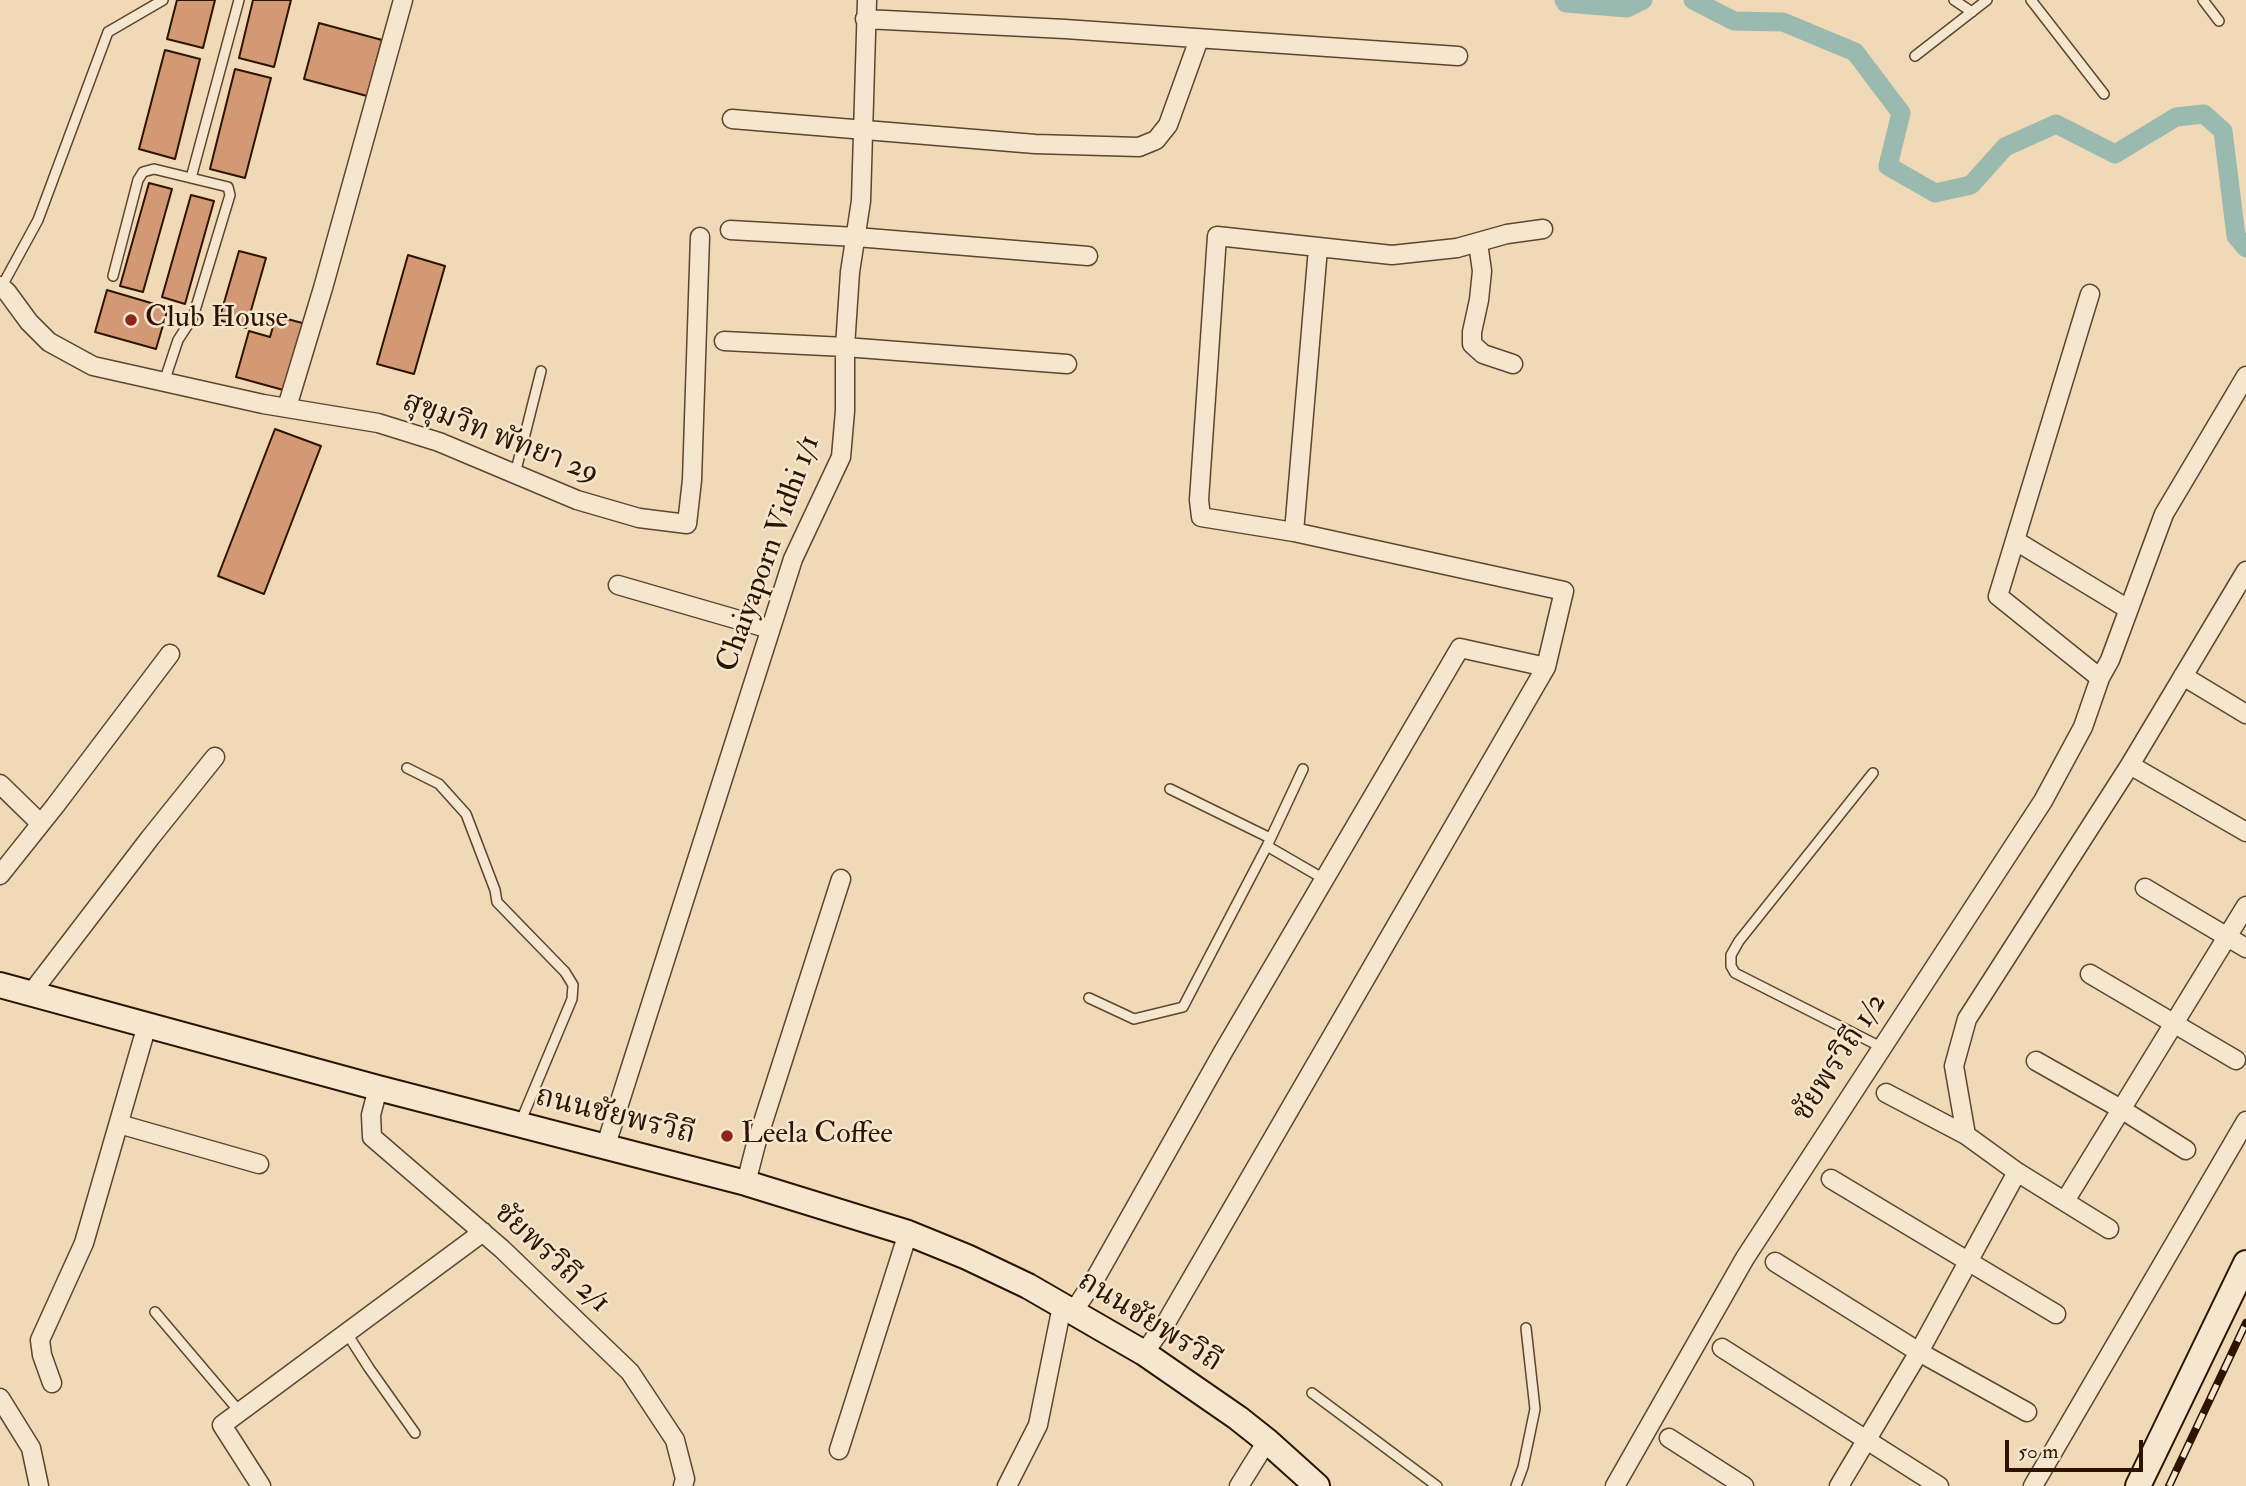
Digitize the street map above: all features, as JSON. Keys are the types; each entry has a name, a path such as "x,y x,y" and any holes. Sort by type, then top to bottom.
{"main road":[{"name":"ถนนชัยพรวิถี","path":"0,985 379,1088 746,1183 908,1233 1028,1286 1144,1353 1199,1389 1267,1441 1317,1486"},
{"path":"2138,1486 2246,1263"}],"street":[{"path":"287,407 403,0"},
{"name":"Chaiyaporn Vidhi 1/1","path":"605,1147 793,559 841,457 850,272 861,201 867,0"},
{"path":"865,19 1199,38 1458,57"},
{"path":"732,119 1035,144 1139,147 1156,140 1168,125 1199,38"},
{"path":"1144,1353 1167,1321 1546,667 1564,591 1294,532 1201,517 1199,500 1217,236 1392,255 1457,248 1507,234 1543,229"},
{"path":"730,230 856,237 1088,256"},
{"name":"สุขุมวิท พัทยา 29","path":"1,286 29,323 49,342 93,366 287,407 378,423 439,442 577,500 639,518 687,524 692,480 700,237"},
{"path":"1478,243 1482,271 1472,344 1483,354 1513,364"},
{"path":"1294,532 1318,248"},
{"path":"2090,293 1998,596 2100,678"},
{"path":"724,341 845,347 1067,364"},
{"name":"ชัยพรวิถี 1/2","path":"1615,1486 1745,1258 2043,801 2083,727 2164,514 2246,376"},
{"path":"2016,541 2128,610"},
{"path":"1966,1135 1954,1066 1967,1019 2130,765 2183,676 2241,592 2246,571"},
{"path":"618,585 770,629"},
{"path":"1007,1486 1038,1425 1068,1309 1095,1279 1460,648 1546,667"},
{"path":"4,865 55,806 170,654"},
{"path":"2183,676 2246,714"},
{"path":"32,992 215,757"},
{"path":"2130,765 2246,832"},
{"path":"0,785 40,823"},
{"path":"0,800 22,807"},
{"path":"746,1183 841,879"},
{"path":"2145,888 2246,948"},
{"path":"2065,1201 2246,906"},
{"path":"2090,974 2236,1060"},
{"path":"52,1383 42,1355 40,1340 84,1242 148,1025"},
{"path":"2036,1061 2186,1150"},
{"name":"ชัยพรวิถี 2/1","path":"379,1088 371,1115 372,1137 483,1232 630,1372 675,1440 685,1479 683,1486"},
{"path":"1886,1093 1966,1135 2017,1172 2109,1229"},
{"path":"2033,1486 2246,1121"},
{"path":"119,1124 259,1164"},
{"path":"1839,1486 1919,1352 2017,1172"},
{"path":"1831,1179 2056,1314"},
{"path":"261,1486 222,1425 483,1232"},
{"path":"839,1450 908,1233"},
{"path":"1775,1262 1919,1352 2027,1412"},
{"path":"1722,1348 1938,1486"},
{"path":"0,1398 31,1448 39,1486"},
{"path":"1669,1438 1744,1486"},
{"path":"1239,1486 1267,1441"}],"lane":[{"path":"191,178 239,0"},
{"path":"1954,0 1972,12"},
{"path":"1915,56 1987,0"},
{"path":"2031,0 2104,94"},
{"path":"2203,0 2219,21"},
{"path":"1,286 37,220 108,32 163,1"},
{"path":"113,276 138,180 143,172 154,169 228,187 230,195 194,317 178,340 164,382"},
{"path":"515,474 541,371"},
{"path":"407,768 439,784 466,814 495,890 497,902 565,972 573,985 572,999 519,1125"},
{"path":"1089,998 1134,1019 1182,1007 1269,842 1303,769"},
{"path":"1873,773 1739,941 1731,955 1731,966 1735,973 1881,1047"},
{"path":"1170,789 1269,842 1324,879"},
{"path":"155,1312 239,1411"},
{"path":"1516,1486 1523,1467 1535,1409 1527,1328"},
{"path":"346,1332 415,1433"},
{"path":"1312,1393 1437,1486"}],"building":[{"path":"177,0 215,0 203,48 167,39"},
{"path":"253,0 291,0 274,67 239,58"},
{"path":"319,23 382,40 367,96 304,79"},
{"path":"165,50 200,59 175,159 139,149"},
{"path":"235,69 271,78 245,178 210,169"},
{"path":"149,183 172,189 143,292 120,286"},
{"path":"191,195 214,201 185,304 162,297"},
{"path":"239,251 266,258 246,328 219,320"},
{"path":"408,255 445,266 414,374 377,364"},
{"name":"Club House","path":"107,290 168,308 156,349 95,332"},
{"path":"276,316 306,324 287,391 236,377 249,331 270,337"},
{"path":"275,429 321,446 264,594 218,576"}],"waterway":[{"path":"1564,0 1566,3 1627,8 1643,0"},
{"path":"1693,0 1734,21 1783,22 1855,52 1901,113 1888,166 1935,193 1971,185 2005,147 2056,124 2115,154 2176,117 2204,114 2223,131 2236,236 2246,248"}],"railway":[{"path":"2169,1486 2246,1323"}],"place":[{"name":"Club House","path":"131,320"},
{"name":"Leela Coffee","path":"727,1136"}]}
